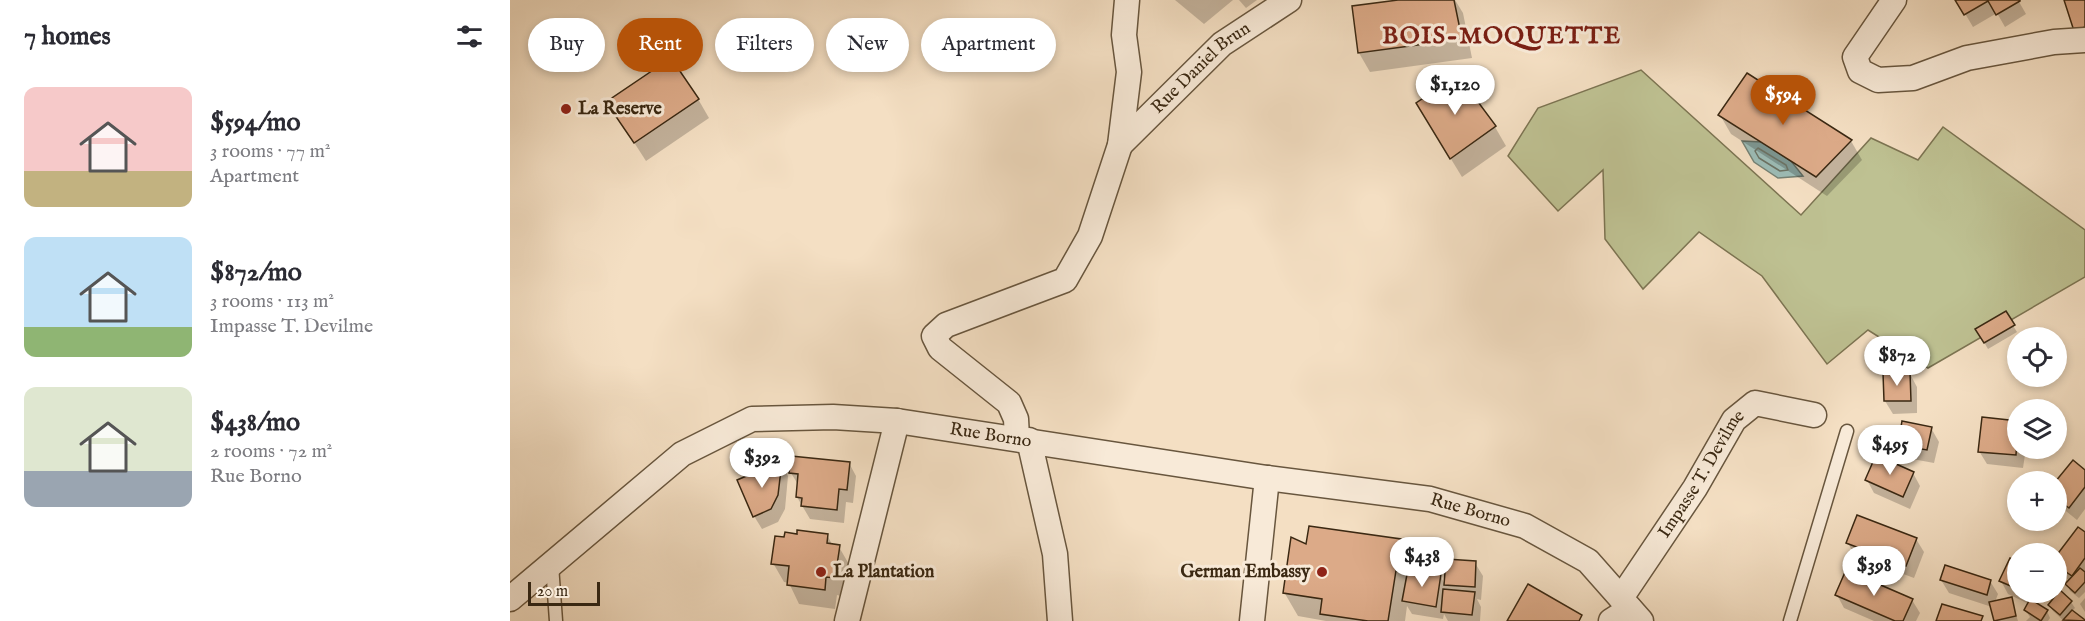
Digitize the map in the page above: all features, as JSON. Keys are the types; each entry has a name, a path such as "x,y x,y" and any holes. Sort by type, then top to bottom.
{"street":[{"path":"1060,621 1054,554 1023,439 1009,403 940,348 934,336 946,325 1065,280 1090,236 1120,145 1129,72 1124,35 1127,0"},
{"name":"Rue Daniel Brun","path":"1120,145 1222,44 1289,0"},
{"path":"1894,0 1855,57 1860,71 1878,80 1912,78 1967,58 2054,42 2085,40"},
{"name":"Impasse T. Devilme","path":"1626,612 1734,420 1755,403 1814,416"},
{"name":"Rue Borno","path":"510,599 682,454 752,419 833,417 897,421 1267,478 1430,499 1525,526 1588,561 1626,612"},
{"path":"847,621 897,421"},
{"path":"1252,621 1267,478"}],"lane":[{"path":"1790,621 1847,431"},
{"path":"552,565 556,621"}],"green space":[{"path":"1641,70 1801,215 1871,138 1918,160 1943,127 2085,230 2085,277 1928,368 1868,330 1827,364 1762,276 1699,232 1643,289 1605,239 1603,170 1558,211 1508,156 1538,108"}],"water":[{"path":"1742,141 1762,142 1791,161 1803,176 1778,178 1754,162"}],"building":[{"path":"1398,0 1454,0 1462,39 1358,53 1352,6"},
{"path":"1955,0 2020,1 1996,15 1988,1 1964,15"},
{"path":"2064,0 2085,0 2085,27 2074,31"},
{"path":"650,72 681,72 699,99 634,143 606,102"},
{"path":"1747,73 1852,140 1816,177 1718,115"},
{"path":"1458,75 1496,126 1450,159 1416,103"},
{"path":"2006,311 2015,325 2007,327 2007,330 1984,343 1975,329"},
{"path":"1910,372 1911,401 1884,401 1883,373"},
{"path":"1982,417 2007,420 2007,454 1978,452"},
{"path":"1902,421 1932,427 1927,450 1898,445"},
{"path":"1876,455 1914,472 1903,497 1865,480"},
{"path":"791,456 850,462 847,490 839,489 837,510 801,506 802,498 796,497 798,474 789,473"},
{"path":"2073,460 2085,470 2085,487 2069,508 2067,506 2067,471 2064,471"},
{"path":"782,461 778,495 771,509 753,517 737,480"},
{"path":"1857,515 1917,538 1906,566 1846,543"},
{"path":"1309,526 1401,539 1388,621 1368,621 1320,614 1322,599 1283,593 1291,537 1306,544"},
{"path":"2078,527 2085,532 2085,558 2072,576 2067,573 2066,543"},
{"path":"797,530 828,534 827,543 840,545 835,578 826,577 825,590 787,585 789,566 771,564 775,536 784,537 785,532 797,534"},
{"path":"1446,559 1476,561 1475,587 1444,585"},
{"path":"2007,564 2007,584 1999,581"},
{"path":"1945,565 1991,580 1987,595 1940,580"},
{"path":"2080,568 2085,572 2085,582 2075,593 2067,586 2067,582"},
{"path":"1408,569 1441,574 1436,607 1402,601"},
{"path":"1846,570 1913,599 1903,621 1895,621 1835,595"},
{"path":"1528,584 1582,615 1579,621 1507,621"},
{"path":"1443,589 1475,592 1472,615 1441,612"},
{"path":"2067,596 2072,601 2060,615 2048,605 2050,603 2067,603"},
{"path":"2007,598 2007,603 2013,603 2016,616 1994,621 1989,602"},
{"path":"2028,603 2037,603 2048,610 2041,621 2024,610"},
{"path":"1942,604 1983,616 1981,621 1936,621"},
{"path":"2072,610 2085,620 2085,621 2063,620"}],"place":[{"name":"La Reserve","path":"566,109"},
{"name":"La Plantation","path":"821,572"},
{"name":"German Embassy","path":"1322,572"}],"district":[{"name":"BOIS-MOQUETTE","path":"1502,36"}]}
